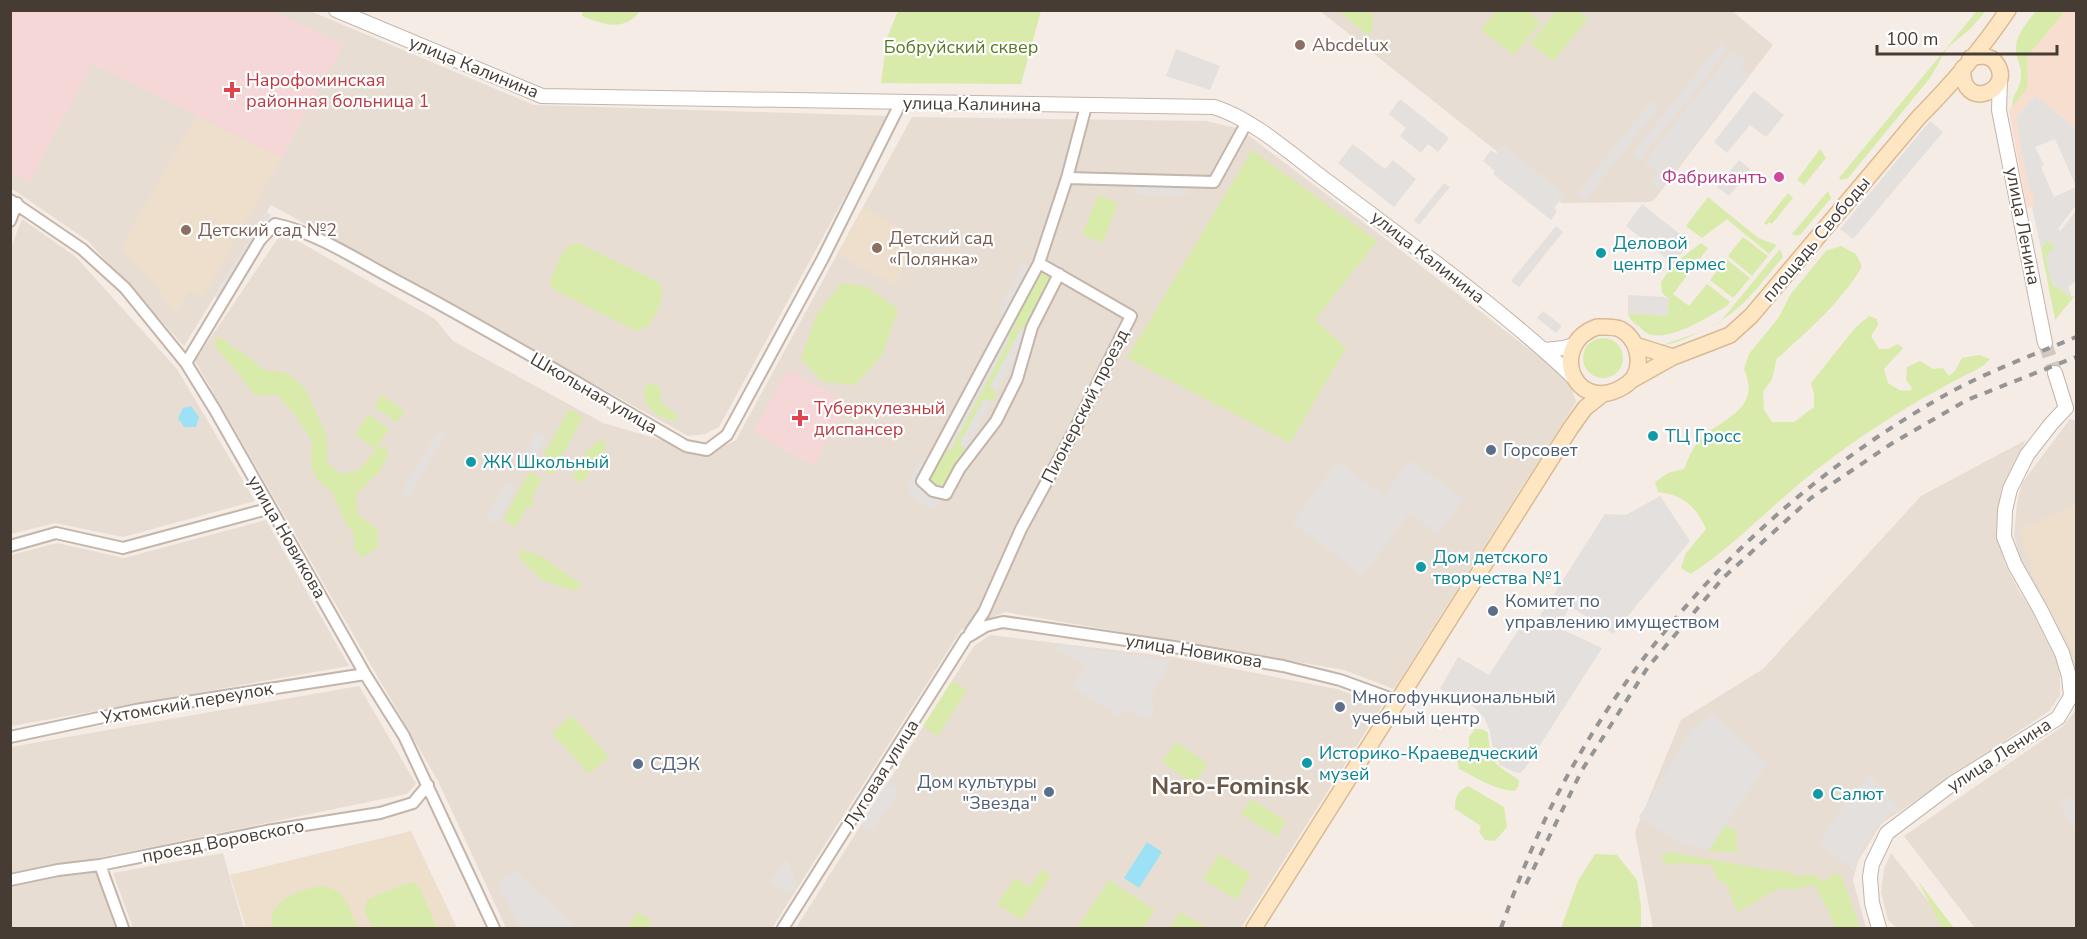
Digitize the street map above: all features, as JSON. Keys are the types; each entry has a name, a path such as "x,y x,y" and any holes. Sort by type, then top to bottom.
{"main road":[{"name":"площадь Свободы","path":"1632,380 1673,357 1730,335 1751,316 1919,117 1940,96 1997,27 2008,10"},
{"path":"1940,96 1992,91 2000,75 1997,27"},
{"path":"1975,93 1962,80 1966,63 1982,55 1993,59 2000,75"},
{"path":"1254,928 1585,408 1603,394 1615,391 1632,380 1639,359 1635,345 1626,333 1612,327 1597,327 1583,333 1574,345 1570,360 1585,408"},
{"path":"1635,345 1673,357"},
{"path":"1575,380 1588,391 1603,394"}],"street":[{"name":"улица Калинина","path":"336,10 542,96 1214,107 1248,122 1399,233 1544,350 1575,380"},
{"name":"улица Ленина","path":"2000,75 1999,110 2045,343"},
{"path":"1975,93 1999,110"},
{"name":"Школьная улица","path":"186,363 260,240 275,224 289,227 329,245 461,314 686,446 708,450 727,435 823,258 901,102"},
{"path":"1059,274 1032,327 1017,379 996,421 960,468 946,494 933,491 922,481 1039,263 1086,106"},
{"path":"1066,178 1214,182 1248,122"},
{"path":"10,221 14,202"},
{"name":"улица Новикова","path":"14,202 82,249 125,288 186,363 365,674 404,736 494,928"},
{"name":"Пионерский проезд","path":"966,638 984,612 1021,529 1074,433 1131,316 1039,263"},
{"path":"1544,350 1574,345"},
{"name":"улица Ленина","path":"1879,928 1872,903 1870,878 1872,864 1887,832 1952,784 2058,718 2071,696 2069,676 2062,653 2015,566 2004,537 2005,510 2010,489 2026,455 2066,408 2055,374"},
{"path":"10,546 56,533 123,548 271,508"},
{"name":"улица Новикова","path":"986,626 1003,622 1174,647 1283,666 1340,680 1398,701"},
{"name":"Луговая улица","path":"783,928 966,638 986,626"},
{"name":"Ухтомский переулок","path":"10,737 136,710 365,674"},
{"name":"проезд Воровского","path":"10,880 58,870 100,865 267,831 380,813 413,803 428,785"},
{"path":"100,865 123,928"}],"shaded area":[{"name":"Нарофоминская районная больница 1","path":"11,10 273,11 344,44 282,158 92,64 29,183 11,173"},
{"path":"10,11 310,11 534,105 889,116 719,427 705,434 688,436 271,205 184,346 88,241 11,188"},
{"path":"1320,11 1732,11 1773,45 1654,200 1649,202 1562,203"},
{"path":"2065,11 2076,11 2076,129 2035,95 2016,118 2028,185 2033,194 2035,206 2027,208 2009,110 2028,87 2027,57"},
{"path":"1721,43 1728,49 1640,160 1632,154"},
{"path":"1176,49 1220,66 1210,90 1166,76"},
{"path":"1733,51 1747,62 1741,70 1749,77 1659,189 1651,183 1658,173 1644,162"},
{"path":"1754,91 1784,115 1766,137 1750,125 1727,153 1714,142"},
{"path":"2035,95 2076,129 2076,186 2055,139 2035,147 2044,165 2041,167 2054,197 2076,187 2076,205 2058,229 2060,231 2076,211 2076,282 2068,286 2072,297 2076,295 2073,298 2051,283 2046,256 2055,246 2047,240 2041,248 2032,207 2035,205 2028,185 2016,118"},
{"path":"1400,99 1449,138 1438,152 1428,144 1421,153 1400,136 1406,128 1389,114"},
{"path":"1651,101 1659,107 1585,200 1577,194"},
{"name":"Детский сад №2","path":"196,116 282,158 202,298 190,291 175,313 154,284 121,248"},
{"path":"912,117 1206,121 1240,129 1569,380 1576,402 1394,689 1344,670 1005,612 961,630 772,928 506,928 438,781 195,361 282,232 435,319 453,341 603,423 709,454 736,440"},
{"path":"1930,121 1943,132 1853,239 1840,229"},
{"path":"1353,144 1385,169 1393,160 1416,179 1394,207 1338,163"},
{"path":"1503,146 1565,194 1554,208 1557,211 1551,220 1493,174 1495,171 1483,161 1491,150 1496,154"},
{"path":"1739,160 1750,169 1729,196 1717,187"},
{"path":"1135,183 1190,184 1189,195 1135,194"},
{"path":"1444,183 1450,187 1419,225 1414,220"},
{"path":"1642,204 1690,242 1673,264 1626,226"},
{"name":"Детский сад «Полянка»","path":"863,207 919,238 894,284 837,254"},
{"path":"266,212 271,215 220,300 215,297"},
{"path":"22,219 76,257 177,369 255,501 123,537 55,523 11,534 10,250"},
{"path":"1556,226 1563,232 1519,287 1511,281"},
{"path":"1023,263 1033,268 1004,322 1000,307"},
{"path":"1628,295 1669,299 1667,316 1628,313"},
{"path":"1543,311 1562,326 1556,333 1537,318"},
{"path":"1006,329 1009,340 951,449 940,453"},
{"path":"1030,329 996,393 990,386 1020,331"},
{"name":"Туберкулезный диспансер","path":"788,370 848,403 813,466 753,432"},
{"path":"983,400 992,401 965,450 960,443"},
{"path":"2070,419 2076,421 2076,670 2020,558 2014,536 2017,503 2022,483"},
{"path":"536,431 547,437 531,466 521,460"},
{"path":"446,432 408,500 402,492 435,435"},
{"path":"2026,440 2001,490 1997,538 2005,564 2056,656 2060,676 2060,695 2049,711 1881,824 1858,861 1853,880 1866,928 1653,928 1635,832 1681,720 1763,669 1921,496"},
{"path":"933,455 919,481 942,498 935,510 914,499 907,485 920,459"},
{"path":"1410,460 1464,499 1438,534 1409,513 1363,575 1292,523 1337,462 1384,496"},
{"path":"506,482 516,487 496,524 486,518"},
{"path":"1660,496 1690,541 1613,634 1570,606 1559,628 1602,648 1526,767 1520,773 1500,765 1494,755 1490,732 1484,717 1472,705 1440,689 1458,657 1489,675 1519,629 1536,622 1605,514 1626,515"},
{"path":"2076,505 2076,656 2040,592 2020,529"},
{"path":"266,520 349,666 11,726 11,555 57,543 124,558"},
{"path":"990,635 1173,657 1337,689 1382,706 1241,928 796,928 974,646"},
{"path":"1058,644 1171,661 1152,694 1154,715 1145,720 1126,709 1120,717 1072,687 1086,665 1055,649"},
{"path":"359,686 416,784 407,794 92,859 115,928 11,928 11,747"},
{"path":"2076,710 2076,928 1975,928 1904,836 2063,726"},
{"path":"1713,714 1767,764 1708,851 1679,842 1639,817 1692,729"},
{"path":"1870,774 1898,808 1878,824 1859,854 1854,870 1819,844 1844,804"},
{"path":"887,782 900,790 872,831 861,824"},
{"path":"2071,796 2076,804 2076,830 2059,804"},
{"path":"411,831 457,928 246,928 230,875"},
{"path":"223,853 244,928 133,928 113,873"},
{"path":"1891,853 1949,928 1897,928 1888,920 1881,892 1884,869"},
{"path":"786,859 797,883 790,894 770,882"},
{"path":"516,871 576,928 520,928 499,886 502,879"}],"green space":[{"path":"583,10 640,11 627,22 613,25 582,16"},
{"path":"1497,10 1527,11 1541,22 1514,55 1481,30"},
{"path":"1557,10 1578,11 1588,19 1553,61 1530,43"},
{"name":"Бобруйский сквер","path":"898,11 1041,11 1021,84 881,83 887,38"},
{"path":"1339,11 1373,11 1372,33 1366,34"},
{"path":"1977,11 1986,11 1970,29 1947,48 1930,78 1848,178 1841,180 1839,178"},
{"path":"2036,11 2065,11 2027,57 2028,87 2012,107 2021,76 2016,52 2017,41"},
{"path":"1820,149 1826,158 1804,185 1797,180"},
{"path":"1252,150 1377,241 1315,320 1346,348 1290,443 1127,358"},
{"path":"1828,191 1831,198 1801,234 1796,236 1792,234"},
{"path":"1788,193 1793,198 1772,224 1764,223"},
{"path":"1098,195 1118,203 1103,243 1082,235"},
{"path":"1708,197 1758,238 1777,245 1769,254 1727,219 1702,238 1686,226"},
{"path":"1743,237 1768,256 1752,276 1728,256"},
{"path":"2047,240 2055,246 2051,283 2073,298 2055,320 2041,248"},
{"path":"578,243 660,283 661,300 649,326 636,331 553,289 550,284 551,279 561,256 568,248"},
{"path":"1701,243 1708,248 1673,294 1689,306 1707,284 1730,302 1710,316 1676,332 1655,335 1645,332 1632,321 1628,313 1667,316 1669,299 1662,293 1661,282 1674,264"},
{"path":"1841,246 1856,254 1862,267 1826,312 1777,358 1772,379 1763,392 1764,410 1772,422 1794,422 1814,407 1811,383 1855,328 1869,316 1877,319 1878,325 1871,336 1879,349 1888,349 1898,344 1903,348 1884,369 1888,383 1899,390 1910,391 1912,388 1906,380 1907,367 1920,361 1933,369 1943,368 1949,376 1955,371 1962,358 1979,355 1990,359 1983,366 1911,405 1865,434 1821,466 1720,553 1691,574 1681,568 1686,553 1706,529 1698,514 1688,503 1675,496 1658,492 1655,482 1668,473 1684,469 1702,438 1733,415 1746,401 1748,382 1744,369 1749,354 1779,317 1790,295 1826,251"},
{"path":"1780,249 1783,257 1744,303 1721,321"},
{"path":"1726,259 1750,278 1733,298 1710,280"},
{"path":"1039,266 1054,275 1028,327 1022,329 1008,322"},
{"path":"841,283 865,286 898,309 882,356 855,385 822,381 801,358 816,316"},
{"path":"1009,325 1020,331 991,386 996,396 992,401 983,400 960,443 965,451 948,484 938,486 933,484 928,476 940,453 951,449 1009,340 1006,329"},
{"path":"1698,333 1678,342 1662,345"},
{"path":"224,338 229,345 264,370 286,373 305,388 327,437 327,463 341,474 359,470 377,448 385,446 388,455 380,471 356,494 358,514 378,530 378,547 361,558 354,548 354,534 345,522 332,492 317,479 311,466 312,442 297,418 278,395 255,395 215,347 215,339"},
{"path":"1603,338 1611,339 1617,344 1622,350 1622,366 1617,372 1611,377 1603,378 1595,377 1589,372 1584,366 1583,358 1584,350 1589,344 1595,339"},
{"path":"652,383 660,387 661,402 677,415 676,422 657,415 648,406 645,401 644,387"},
{"path":"382,395 405,411 397,422 374,407"},
{"path":"569,409 583,417 552,475 537,467"},
{"path":"369,414 389,429 375,449 355,434"},
{"path":"604,439 606,450 584,481 577,482 573,475 582,459 593,445"},
{"path":"529,472 542,479 531,499 535,501 532,507 528,505 516,527 503,520"},
{"path":"519,549 541,556 582,585 574,591 541,579 520,559"},
{"path":"952,681 967,690 938,736 923,726"},
{"path":"571,715 609,757 589,774 552,733"},
{"path":"1475,729 1482,729 1488,733 1490,751 1495,762 1519,780 1515,791 1493,786 1459,769 1457,761 1469,747 1469,737"},
{"path":"1176,742 1208,764 1194,784 1162,762"},
{"path":"1468,786 1504,807 1507,827 1495,841 1485,840 1479,832 1481,826 1455,809 1457,795"},
{"path":"1251,799 1286,821 1277,837 1241,814"},
{"path":"1726,825 1737,832 1736,844 1739,852 1708,851"},
{"path":"1670,852 1768,870 1786,871 1798,877 1812,875 1825,882 1833,874 1841,875 1860,928 1836,928 1817,889 1811,884 1799,889 1778,889 1737,912 1727,885 1718,880 1711,865 1682,863 1668,865 1661,859 1663,854"},
{"path":"1219,854 1251,874 1236,900 1203,879"},
{"path":"1595,854 1617,855 1637,880 1641,928 1561,928 1578,881"},
{"path":"1042,869 1051,876 1022,920 997,904 1015,878 1030,887"},
{"path":"1109,880 1155,910 1143,928 1077,928"},
{"path":"1918,881 1954,928 1942,928"},
{"path":"408,883 415,883 420,889 437,928 373,928 365,910 368,899"},
{"path":"324,886 342,896 358,928 272,928 274,910 280,903 306,889"},
{"path":"638,912 652,921 647,928 627,928"},
{"path":"1180,912 1207,928 1169,928"}],"water":[{"path":"191,406 199,417 196,427 184,427 178,418 183,408"},
{"path":"1147,842 1162,852 1139,888 1124,878"}],"tunnel":[{"path":"2045,343 2055,373"}],"railway":[{"path":"1501,928 1544,821 1577,759 1611,704 1649,651 1734,554 1782,510 1885,432 1940,398 1973,381 2076,337"},
{"path":"1526,884 1582,770 1648,667 1723,578 1811,498 1891,444 1967,400 2076,357"}],"place":[{"name":"Abcdelux","path":"1300,45"},
{"name":"Нарофоминская районная больница 1","path":"232,90"},
{"name":"Фабрикантъ","path":"1779,177"},
{"name":"Детский сад №2","path":"186,230"},
{"name":"Детский сад «Полянка»","path":"877,248"},
{"name":"Деловой центр Гермес","path":"1601,253"},
{"name":"Туберкулезный диспансер","path":"800,418"},
{"name":"ТЦ Гросс","path":"1653,436"},
{"name":"Горсовет","path":"1491,450"},
{"name":"ЖК Школьный","path":"471,462"},
{"name":"Дом детского творчества №1","path":"1421,567"},
{"name":"Комитет по управлению имуществом","path":"1493,611"},
{"name":"Многофункциональный учебный центр","path":"1340,707"},
{"name":"Историко-Краеведческий музей","path":"1307,763"},
{"name":"СДЭК","path":"638,764"},
{"name":"Дом культуры \"Звезда\"","path":"1049,792"},
{"name":"Салют","path":"1818,794"}],"district":[{"name":"Naro-Fominsk","path":"1230,786"}]}
